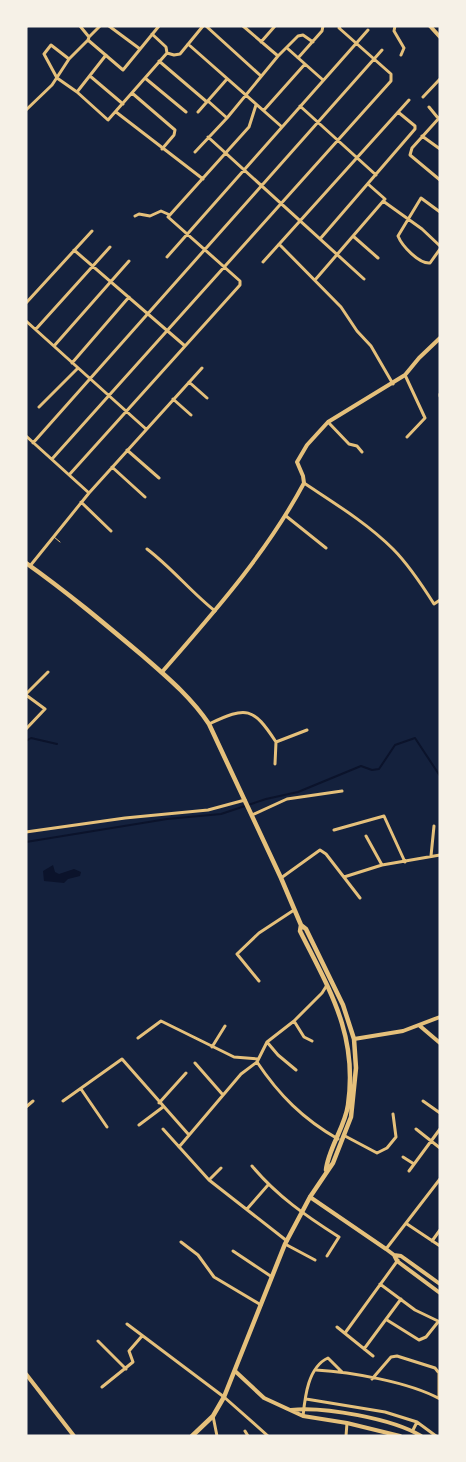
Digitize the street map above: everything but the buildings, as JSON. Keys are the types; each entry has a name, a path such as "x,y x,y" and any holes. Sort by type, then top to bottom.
{"main road":[{"path":"28,565 118,634 162,672 197,707 209,724 282,878 300,925 300,931 327,985 340,1006 354,1068 348,1106 326,1170"},
{"path":"192,1436 213,1416 224,1397 286,1243 310,1197 332,1162 345,1136 351,1117 354,1039 306,929 300,925"}],"street":[{"path":"80,26 89,39 123,70 159,26"},
{"path":"26,110 57,78 69,59 100,26"},
{"path":"110,26 140,49"},
{"path":"167,53 177,55 205,26 261,76"},
{"path":"244,26 278,56"},
{"path":"261,42 275,26"},
{"path":"298,58 322,31 323,26"},
{"path":"52,459 225,267 392,77 339,28 340,26"},
{"path":"395,26 394,30 405,50 401,55"},
{"path":"430,26 440,37"},
{"path":"167,257 186,233 368,30"},
{"path":"152,34 167,48 167,53"},
{"path":"195,152 231,114 278,56 300,35 313,42"},
{"path":"188,44 282,127"},
{"path":"69,59 52,45 45,50 44,57 57,78 77,92 106,120 109,120 167,53"},
{"path":"287,48 323,80"},
{"path":"33,442 382,50"},
{"path":"77,92 106,56"},
{"path":"159,61 227,118"},
{"path":"264,110 305,64"},
{"path":"90,76 123,104"},
{"path":"145,78 186,112"},
{"path":"198,112 227,79"},
{"path":"422,97 440,79"},
{"path":"132,93 175,130 175,133 162,149"},
{"path":"263,262 409,100"},
{"path":"169,216 249,127 256,104"},
{"path":"300,106 376,175"},
{"path":"430,107 439,118 422,136 410,155 440,180"},
{"path":"116,112 203,179"},
{"path":"320,239 415,129 415,126 398,112"},
{"path":"422,136 440,149"},
{"path":"208,137 364,279"},
{"path":"368,184 385,199 383,201 394,211 407,218 440,248 430,263 425,263 398,236 407,218 421,198 439,209"},
{"path":"315,280 383,201"},
{"path":"69,475 240,283 169,216 161,211 150,216 139,214 135,216"},
{"path":"26,303 92,231"},
{"path":"353,236 378,258"},
{"path":"278,244 341,307 357,331 371,346 393,384"},
{"path":"36,329 110,247"},
{"path":"74,250 185,346"},
{"path":"54,346 129,261"},
{"path":"72,362 129,297"},
{"path":"26,321 146,428"},
{"path":"162,672 259,557 286,516 304,483 297,462 307,445 328,422 405,375 439,341"},
{"path":"39,407 78,368"},
{"path":"28,565 146,428 202,368"},
{"path":"405,375 425,418 406,437"},
{"path":"189,382 207,398"},
{"path":"173,399 191,415"},
{"path":"328,422 349,444 357,446 362,452"},
{"path":"26,436 89,493"},
{"path":"127,450 159,478"},
{"path":"112,467 145,497"},
{"path":"304,483 371,530 394,549 418,579 434,604 440,600"},
{"path":"81,502 111,530"},
{"path":"286,516 326,548"},
{"path":"147,549 169,566 186,585 215,611"},
{"path":"27,727 45,710 26,694 48,672"},
{"path":"209,724 228,715 247,712 254,714 263,722 276,742 274,764"},
{"path":"276,742 307,730"},
{"path":"252,814 287,799 342,791"},
{"path":"26,832 116,819 208,810 246,802"},
{"path":"334,830 384,816 405,862"},
{"path":"431,856 434,826"},
{"path":"366,836 382,865"},
{"path":"282,878 320,850 360,898"},
{"path":"344,877 382,865 440,855"},
{"path":"259,981 237,954 259,933 294,910"},
{"path":"179,1147 241,1074 258,1060 268,1042 294,1021 322,993 327,985"},
{"path":"354,1039 402,1032 440,1017"},
{"path":"138,1038 161,1021 234,1057 258,1060 288,1103 308,1121 338,1139"},
{"path":"294,1021 304,1037 312,1041"},
{"path":"212,1047 224,1026"},
{"path":"420,1026 440,1043"},
{"path":"268,1042 278,1055 296,1070"},
{"path":"62,1102 122,1059 189,1135"},
{"path":"195,1064 223,1094"},
{"path":"159,1103 186,1073"},
{"path":"81,1089 107,1126"},
{"path":"26,1107 33,1101"},
{"path":"423,1101 440,1113"},
{"path":"139,1124 163,1107"},
{"path":"345,1136 377,1152 382,1150 396,1137 393,1114"},
{"path":"163,1129 209,1180 247,1209 286,1243 315,1260"},
{"path":"416,1129 440,1148"},
{"path":"409,1171 440,1129"},
{"path":"403,1156 414,1164"},
{"path":"252,1166 268,1185 301,1213 339,1237 327,1256"},
{"path":"209,1180 221,1168"},
{"path":"386,1249 440,1179"},
{"path":"247,1209 268,1185"},
{"path":"310,1197 386,1249 394,1255 397,1261 440,1293"},
{"path":"407,1224 440,1246"},
{"path":"432,1241 440,1230"},
{"path":"181,1242 198,1255 214,1276 261,1306"},
{"path":"233,1250 272,1277"},
{"path":"394,1255 402,1256 440,1284"},
{"path":"345,1333 402,1256"},
{"path":"380,1284 416,1310 439,1322 426,1337 419,1340 387,1320"},
{"path":"364,1349 401,1299"},
{"path":"127,1324 224,1397 268,1436"},
{"path":"337,1327 373,1356"},
{"path":"102,1387 133,1362 129,1351 142,1336"},
{"path":"98,1341 126,1369"},
{"path":"316,1370 342,1372 372,1379 425,1391 439,1399 440,1373 435,1368 404,1358 392,1356 372,1379"},
{"path":"303,1416 309,1381 316,1370 328,1358 342,1372"},
{"path":"235,1370 264,1398 303,1416 347,1423 398,1435 398,1425"},
{"path":"26,1374 74,1436"},
{"path":"306,1399 362,1408 417,1422 436,1436"},
{"path":"291,1410 304,1408 360,1417 398,1425 412,1430 421,1436"},
{"path":"360,1417 362,1408"},
{"path":"213,1416 217,1436"},
{"path":"412,1430 417,1422"},
{"path":"346,1436 347,1423"},
{"path":"245,1431 248,1436"}],"lane":[{"path":"54,536 60,542"}],"water":[{"path":"53,865 55,872 59,874 74,869 81,872 80,876 68,879 64,883 44,881 43,871"}],"waterway":[{"path":"26,741 31,738 57,744"},
{"path":"26,842 167,819 221,814 266,799 298,792 361,766 372,770 379,769 395,745 415,738 440,776"}]}
